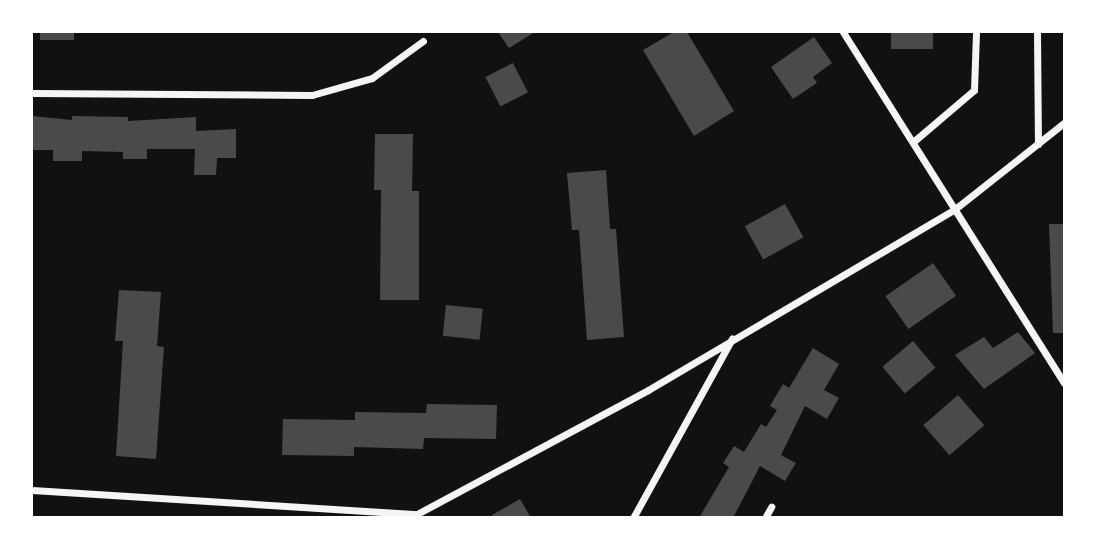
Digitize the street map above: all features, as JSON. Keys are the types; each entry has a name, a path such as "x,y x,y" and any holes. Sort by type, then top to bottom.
{"street":[{"path":"843,32 1065,383"},
{"path":"913,142 974,90 975,32"},
{"path":"1037,32 1038,144"},
{"path":"32,93 312,95 372,78 423,41"},
{"path":"32,490 417,516 475,486 955,209 1065,123"},
{"path":"633,517 733,338"},
{"path":"765,517 771,507"}],"building":[{"path":"40,32 74,32 74,40 40,40"},
{"path":"498,32 535,32 509,48"},
{"path":"674,32 687,32 734,111 694,136 643,50"},
{"path":"891,32 933,32 933,49 891,49"},
{"path":"814,37 832,63 813,77 817,83 793,99 771,67"},
{"path":"513,63 528,92 500,106 485,77"},
{"path":"32,116 72,120 72,116 128,117 128,121 196,117 196,131 236,129 236,158 217,158 216,175 194,175 195,149 147,149 147,159 123,159 123,152 82,151 82,161 53,161 53,150 32,150"},
{"path":"375,134 413,134 412,191 419,191 419,300 380,300 381,190 374,190"},
{"path":"606,170 610,229 616,229 624,337 587,340 579,230 572,230 567,173"},
{"path":"785,204 803,237 763,260 745,226"},
{"path":"1049,224 1064,224 1064,333 1053,333"},
{"path":"933,263 956,296 908,329 885,296"},
{"path":"119,290 161,292 157,346 164,347 156,459 116,456 123,341 115,341"},
{"path":"446,305 483,309 480,340 443,336"},
{"path":"1018,332 1035,353 984,389 955,355 984,337 993,348"},
{"path":"913,341 935,368 905,394 882,367"},
{"path":"813,348 839,364 824,390 839,398 827,419 805,406 781,455 796,463 785,481 760,466 733,518 699,518 729,467 723,463 734,446 744,452 761,424 766,427 777,410 770,406 783,384 789,388"},
{"path":"958,395 984,425 950,455 923,425"},
{"path":"427,404 497,405 496,439 424,438 423,449 354,447 354,456 282,455 283,419 355,420 355,412 426,413"},
{"path":"520,499 531,518 493,518 492,515"}]}
